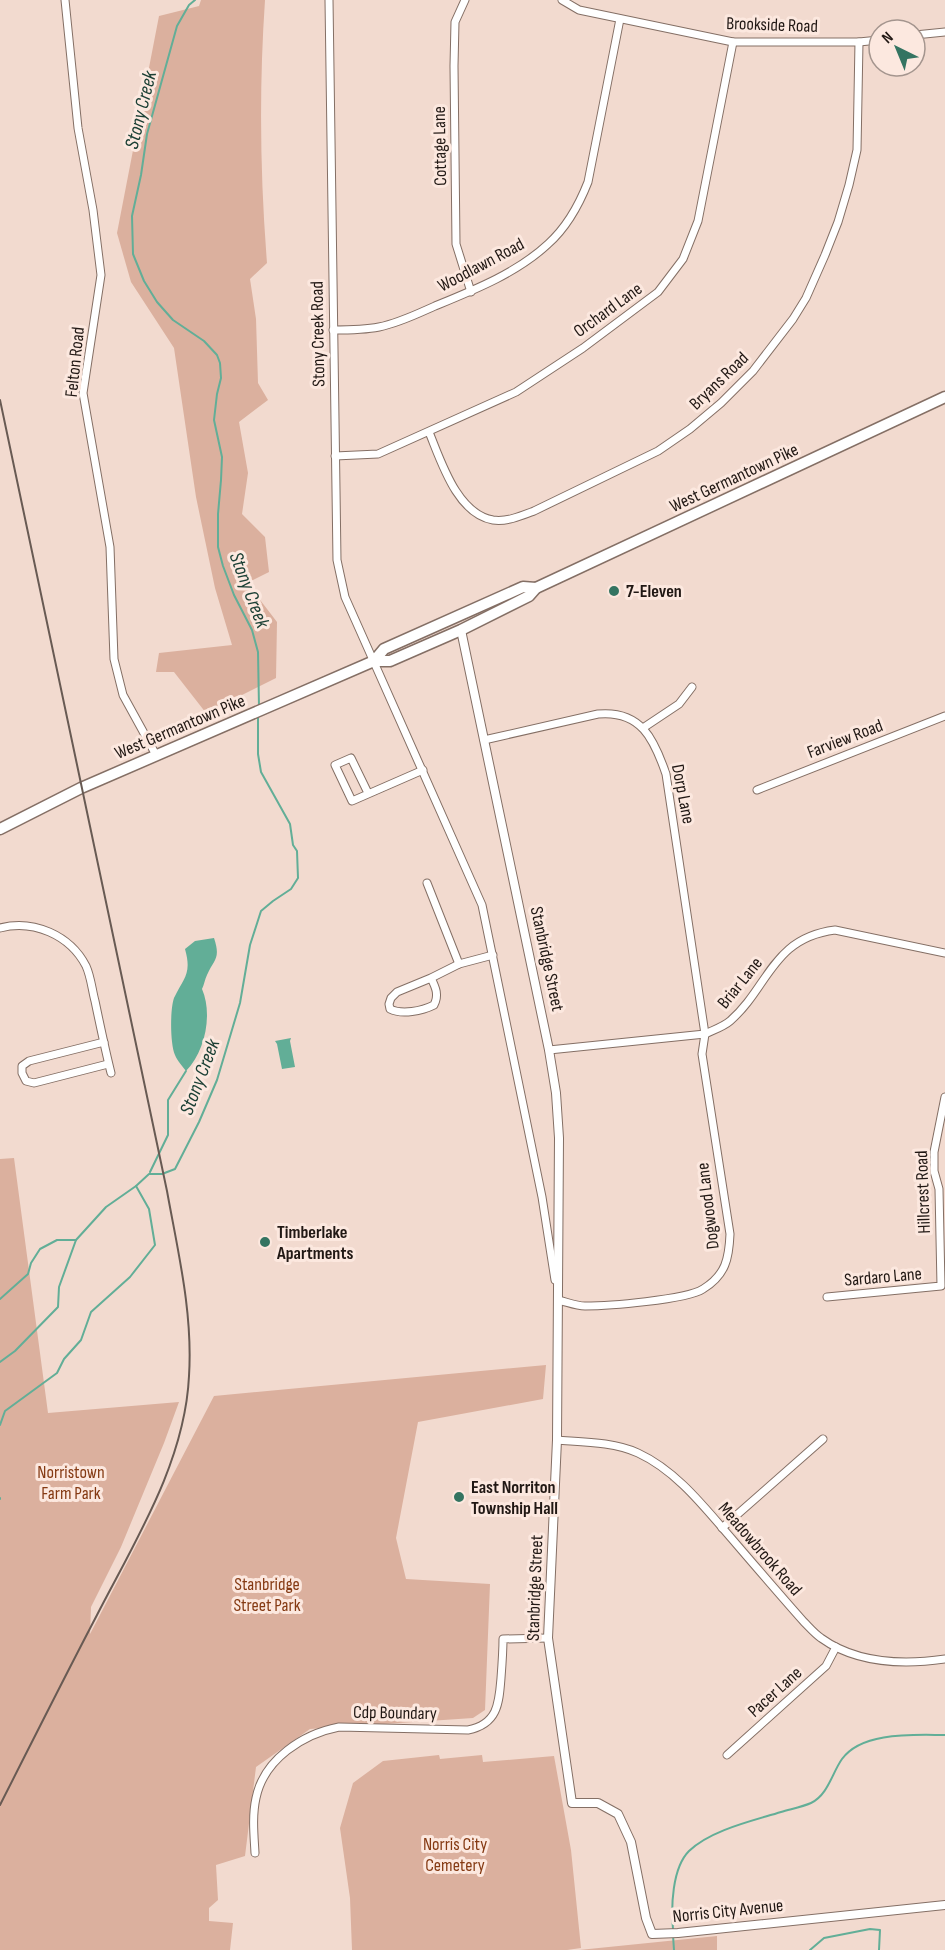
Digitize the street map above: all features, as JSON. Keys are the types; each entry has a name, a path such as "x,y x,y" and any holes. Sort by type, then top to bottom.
{"main road":[{"name":"West Germantown Pike","path":"0,829 81,788 156,755 375,661 390,661 461,630 528,596 536,588 945,397"},
{"name":"West Germantown Pike","path":"375,661 384,649 523,587 536,588"}],"street":[{"name":"Felton Road","path":"65,0 78,128 93,210 101,275 83,393 110,547 114,659 123,695 156,755"},
{"name":"Stony Creek Road","path":"329,0 337,560 345,597 375,661"},
{"name":"Cottage Lane","path":"465,0 455,22 454,44 456,244 471,292"},
{"name":"Brookside Road","path":"562,0 579,10 733,42 867,41"},
{"name":"Woodlawn Road","path":"333,330 378,327 402,320 471,292 528,260 549,244 578,206 588,182 620,19"},
{"path":"927,34 945,32"},
{"name":"Orchard Lane","path":"335,456 378,454 487,406 532,381 658,292 683,259 698,221 733,42"},
{"name":"Bryans Road","path":"429,432 458,495 479,514 492,520 503,519 519,517 534,511 658,451 690,429 721,403 753,371 793,319 806,298 835,230 857,150 859,42"},
{"name":"Stanbridge Street","path":"461,630 556,1093 559,1138 557,1440 548,1638 572,1803"},
{"name":"Stanbridge Street","path":"375,661 482,905 542,1197 558,1300"},
{"path":"484,740 598,714 614,713 643,728 679,704 692,687"},
{"name":"Farview Road","path":"757,790 945,716"},
{"name":"Dorp Lane","path":"643,728 652,738 666,774 705,1035"},
{"path":"368,793 351,758 335,765 352,801 423,770"},
{"path":"427,883 459,964"},
{"path":"0,928 18,925 38,928 59,936 74,949 89,973 111,1073"},
{"name":"Briar Lane","path":"549,1050 705,1035 728,1022 783,955 807,936 835,930 945,953"},
{"path":"431,978 437,991 434,1005 404,1013 390,1009 391,998 397,992 459,964 493,955"},
{"name":"Dogwood Lane","path":"558,1300 582,1306 607,1305 689,1294 702,1290 723,1270 729,1255 730,1234 702,1054 705,1035"},
{"path":"104,1042 29,1061 22,1066 22,1073 26,1081 34,1083 108,1064"},
{"name":"Hillcrest Road","path":"941,1286 942,1188 934,1171 934,1152 945,1097"},
{"name":"Sardaro Lane","path":"827,1297 941,1286"},
{"path":"722,1528 823,1439"},
{"name":"Meadowbrook Road","path":"557,1440 601,1444 635,1452 653,1461 691,1493 804,1622 821,1638 836,1647 858,1657 894,1662 945,1659"},
{"name":"Cdp Boundary","path":"255,1853 253,1812 256,1795 266,1774 289,1749 320,1732 339,1727 468,1730 476,1728 494,1715 499,1703 503,1639 548,1638"},
{"name":"Pacer Lane","path":"727,1755 826,1666 836,1647"},
{"name":"Norris City Avenue","path":"572,1803 598,1803 618,1814 631,1842 645,1918 652,1934 661,1935 945,1905"}],"green space":[{"path":"201,0 265,0 261,132 267,263 250,279 256,319 258,383 268,400 239,422 248,473 242,514 265,537 269,572 247,583 277,622 276,678 206,713 174,672 156,672 159,653 232,645 215,588 196,497 174,348 131,282 117,233 159,16 199,6"},
{"name":"Stanbridge Street Park","path":"14,1158 48,1413 179,1402 121,1547 91,1607 90,1634 214,1396 546,1365 543,1399 418,1422 396,1538 406,1579 490,1584 485,1710 473,1718 310,1729 256,1767 245,1856 216,1865 218,1900 209,1908 209,1921 233,1923 230,1950 0,1950 0,1159"},
{"name":"Norris City Cemetery","path":"439,1755 440,1759 482,1755 483,1762 554,1756 571,1850 581,1948 567,1950 352,1950 350,1898 340,1828 353,1783 383,1761"},
{"path":"717,1936 717,1950 579,1950"}],"water":[{"path":"214,938 217,955 202,989 207,1010 205,1032 198,1054 186,1071 173,1050 171,1026 174,998 187,970 185,949 195,941"},
{"path":"291,1038 295,1067 282,1069 275,1041"}],"waterway":[{"name":"Stony Creek","path":"195,0 189,5 177,26 147,134 132,216 133,254 144,281 157,302 173,320 204,341 217,355 220,363 221,378 214,420 222,457 218,547 234,595 252,630 258,652 259,707"},
{"name":"Stony Creek","path":"0,1299 28,1274 31,1263 40,1249 57,1240 76,1240 106,1207 149,1174 162,1174 175,1169 199,1122 217,1080 240,1003 250,945 261,911 291,889 298,878 297,851 293,845 290,824 261,772 258,754 258,716"},
{"name":"Stony Creek","path":"150,1172 168,1135 168,1100 186,1071"},
{"name":"Stony Creek","path":"0,1425 5,1411 57,1373 64,1359 81,1340 91,1312 130,1277 155,1245 149,1209 136,1186"},
{"name":"Stony Creek","path":"0,1362 15,1351 58,1307 59,1287 76,1240"},
{"path":"673,1929 672,1910 676,1877 683,1858 698,1844 732,1827 811,1803 822,1795 842,1759 862,1743 890,1736 945,1735"},
{"path":"810,1950 824,1938 870,1929 880,1930 879,1950"},
{"path":"673,1935 674,1950"}],"railway":[{"path":"0,400 167,1191 184,1283 190,1352 185,1408 178,1439 156,1500 0,1805"}],"place":[{"name":"7-Eleven","path":"614,591"},
{"name":"Timberlake Apartments","path":"265,1242"},
{"name":"East Norriton Township Hall","path":"459,1497"}],"park label":[{"name":"Norristown Farm Park","path":"71,1482"}]}
